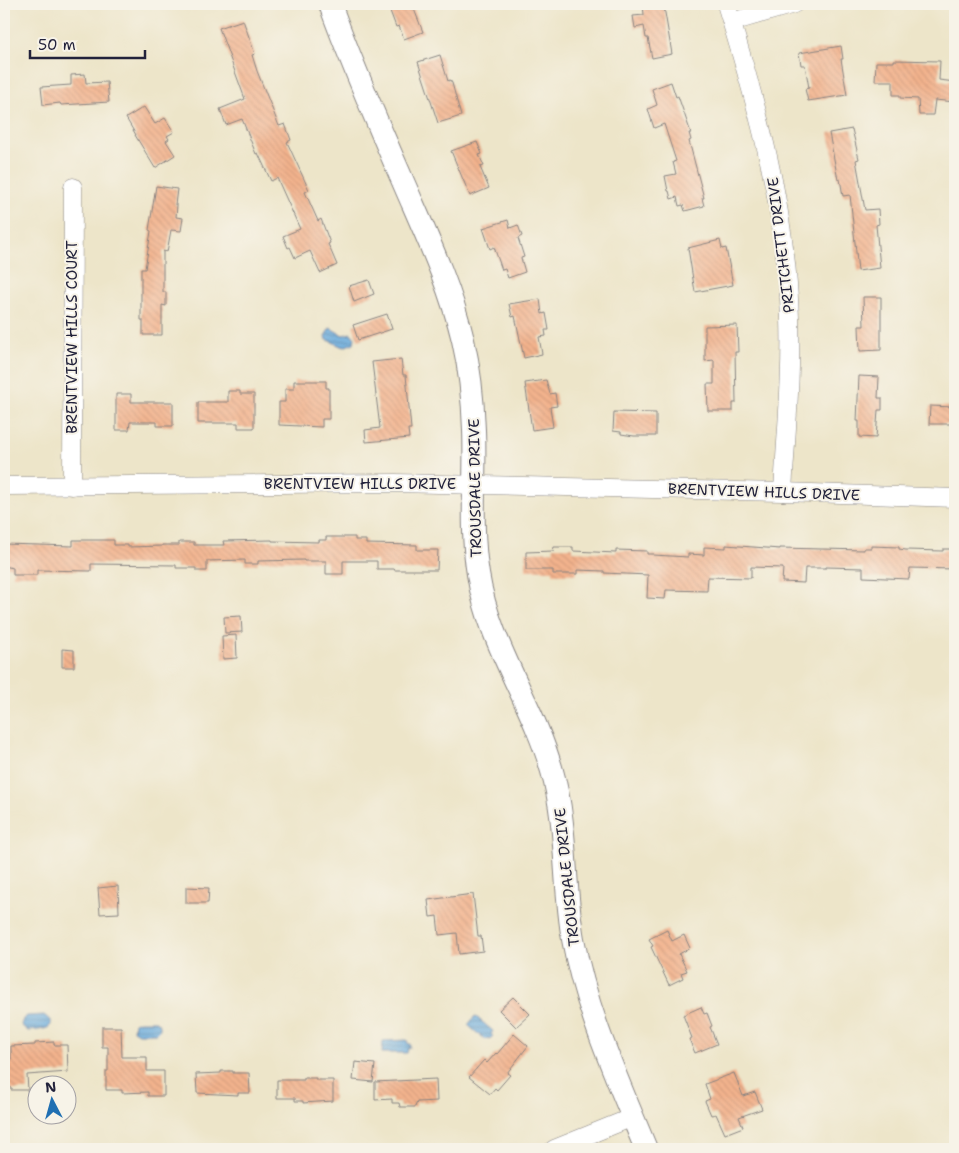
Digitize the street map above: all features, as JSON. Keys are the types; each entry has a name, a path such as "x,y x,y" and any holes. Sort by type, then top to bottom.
{"street":[{"name":"TROUSDALE DRIVE","path":"330,4 351,61 442,274 458,321 468,365 472,401 474,432 474,540 481,591 493,632 536,726 551,768 561,811 570,920 579,967 595,1020 646,1149"},
{"name":"PRITCHETT DRIVE","path":"726,4 768,150 781,218 787,265 790,352 782,492"},
{"path":"732,22 794,4"},
{"name":"BRENTVIEW HILLS COURT","path":"72,486 73,187"},
{"name":"BRENTVIEW HILLS DRIVE","path":"4,486 395,483 955,498"},
{"path":"554,1149 633,1117"}],"water":[{"path":"330,328 343,335 351,333 355,338 354,343 343,347 326,339 325,336"},
{"path":"44,1015 51,1023 47,1028 28,1031 21,1025 23,1019 27,1016"},
{"path":"475,1016 493,1031 491,1034 493,1036 490,1039 485,1040 468,1025"},
{"path":"139,1021 156,1021 160,1025 160,1029 156,1033 138,1033 133,1030 134,1023"},
{"path":"407,1040 410,1048 407,1053 382,1053 383,1041"}],"building":[{"path":"391,4 412,4 423,32 404,39 399,26 396,27 390,11 393,9"},
{"path":"643,4 662,4 662,7 664,7 672,54 652,58 644,26 635,28 633,16 644,15"},
{"path":"243,20 255,54 252,55 257,71 279,126 285,124 291,140 287,142 309,190 305,192 318,221 321,219 330,243 328,244 337,265 320,273 310,251 295,258 290,247 288,248 283,236 300,229 277,178 271,181 258,153 256,154 242,119 226,125 220,109 245,99 219,28"},
{"path":"841,46 843,59 841,59 847,95 808,101 805,89 809,88 805,65 801,65 799,53"},
{"path":"440,55 448,81 450,80 452,83 461,116 438,123 418,62"},
{"path":"894,60 940,61 939,80 955,82 955,102 935,100 933,115 919,115 918,99 900,98 900,95 893,95 893,81 875,81 876,62 894,62"},
{"path":"85,74 86,83 107,82 109,102 43,105 41,87 71,85 71,75"},
{"path":"671,82 691,133 689,133 691,140 689,141 704,198 702,198 704,206 685,211 683,205 679,206 677,197 671,199 668,191 665,176 676,174 673,162 676,161 664,124 654,128 648,109 657,105 652,89"},
{"path":"144,107 155,124 165,118 174,132 167,136 169,139 166,141 175,155 155,168 126,118"},
{"path":"852,129 859,159 856,160 865,210 878,209 879,224 876,225 880,268 858,271 850,195 843,196 829,133"},
{"path":"477,142 482,154 479,155 484,166 480,167 489,188 470,196 451,151"},
{"path":"156,186 177,189 176,217 183,218 181,231 171,230 167,252 163,251 163,292 166,292 166,306 162,305 162,335 143,335 143,320 141,320 141,269 145,269"},
{"path":"508,220 510,228 518,225 522,236 518,238 524,257 521,258 525,272 508,278 505,269 502,270 494,247 490,249 483,228"},
{"path":"720,240 722,249 726,248 733,285 695,292 688,248"},
{"path":"369,280 374,294 354,302 349,286"},
{"path":"863,297 881,297 881,350 860,351 859,326 864,326"},
{"path":"540,299 542,314 546,313 549,330 545,330 546,336 539,337 542,354 524,358 515,316 512,317 509,304"},
{"path":"387,314 392,329 358,340 353,325"},
{"path":"737,325 738,352 735,352 736,403 733,403 733,411 708,411 707,384 714,384 714,360 705,361 705,326"},
{"path":"401,359 403,375 406,375 411,429 408,429 409,438 366,442 365,430 380,428 372,362"},
{"path":"859,376 879,377 878,398 882,398 882,410 878,410 876,438 859,437 859,421 857,421"},
{"path":"546,380 550,394 555,393 557,406 550,407 553,427 532,430 525,383"},
{"path":"294,381 326,381 326,388 329,388 329,419 322,419 322,427 279,425 279,402 285,402 285,389 294,389"},
{"path":"228,391 240,391 240,394 254,394 254,428 238,428 238,423 198,423 198,402 228,402"},
{"path":"116,394 131,394 131,402 173,402 173,426 157,426 157,422 130,422 129,430 116,430"},
{"path":"930,406 955,407 955,424 929,424"},
{"path":"614,412 656,413 656,436 634,436 613,431"},
{"path":"326,537 355,537 355,540 366,540 366,544 417,545 417,550 438,550 437,570 377,569 377,561 343,561 343,574 326,574 326,561 258,561 258,564 245,564 245,560 207,561 207,571 196,571 196,568 176,568 176,565 91,564 91,571 37,570 37,575 13,575 13,568 4,566 4,544 73,546 73,540 114,540 114,545 128,545 128,547 179,545 179,542 194,542 194,545 224,545 223,541 272,540 319,542 319,540 326,540"},
{"path":"726,545 780,549 864,550 864,548 871,548 871,546 899,547 899,549 906,550 943,551 943,549 955,549 955,569 910,568 909,579 863,577 863,568 805,568 804,583 782,582 783,568 751,567 751,578 708,577 707,591 666,590 665,599 647,598 648,575 577,570 577,574 553,574 553,570 526,570 526,552 553,551 554,547 573,547 573,551 616,553 616,550 647,551 647,554 653,555 688,557 688,554 704,555 704,547 726,548"},
{"path":"241,616 242,632 225,633 224,617"},
{"path":"236,635 237,658 223,659 222,636"},
{"path":"62,649 74,650 74,667 62,667"},
{"path":"118,886 119,913 100,914 98,888"},
{"path":"186,887 209,888 208,903 186,903"},
{"path":"473,894 478,936 481,936 483,951 459,954 457,933 439,935 437,916 430,917 428,900"},
{"path":"667,930 672,941 684,935 690,948 679,954 687,971 681,973 683,978 669,985 649,939"},
{"path":"513,997 530,1014 516,1027 499,1010"},
{"path":"701,1007 704,1014 707,1013 717,1044 695,1053 689,1039 692,1038 683,1015"},
{"path":"102,1027 121,1027 122,1057 147,1057 147,1071 164,1071 164,1096 148,1096 148,1092 122,1093 122,1090 106,1090 108,1047 102,1047"},
{"path":"514,1034 528,1046 507,1073 510,1075 497,1090 495,1088 490,1094 469,1077 484,1060 487,1063 497,1054"},
{"path":"54,1042 54,1045 67,1045 68,1072 27,1075 28,1090 11,1090 11,1087 4,1087 4,1062 11,1061 11,1046 35,1045 35,1043"},
{"path":"355,1062 375,1064 373,1082 353,1080"},
{"path":"221,1071 249,1073 250,1093 238,1093 238,1095 197,1093 196,1074 221,1073"},
{"path":"734,1073 743,1096 755,1092 762,1109 739,1117 743,1127 725,1134 716,1114 711,1115 705,1101 710,1099 705,1084"},
{"path":"304,1078 333,1080 333,1101 303,1103 303,1101 295,1101 295,1098 277,1098 277,1080 304,1080"},
{"path":"436,1079 437,1101 417,1102 415,1107 400,1107 399,1103 392,1103 392,1099 375,1100 375,1082"}]}
